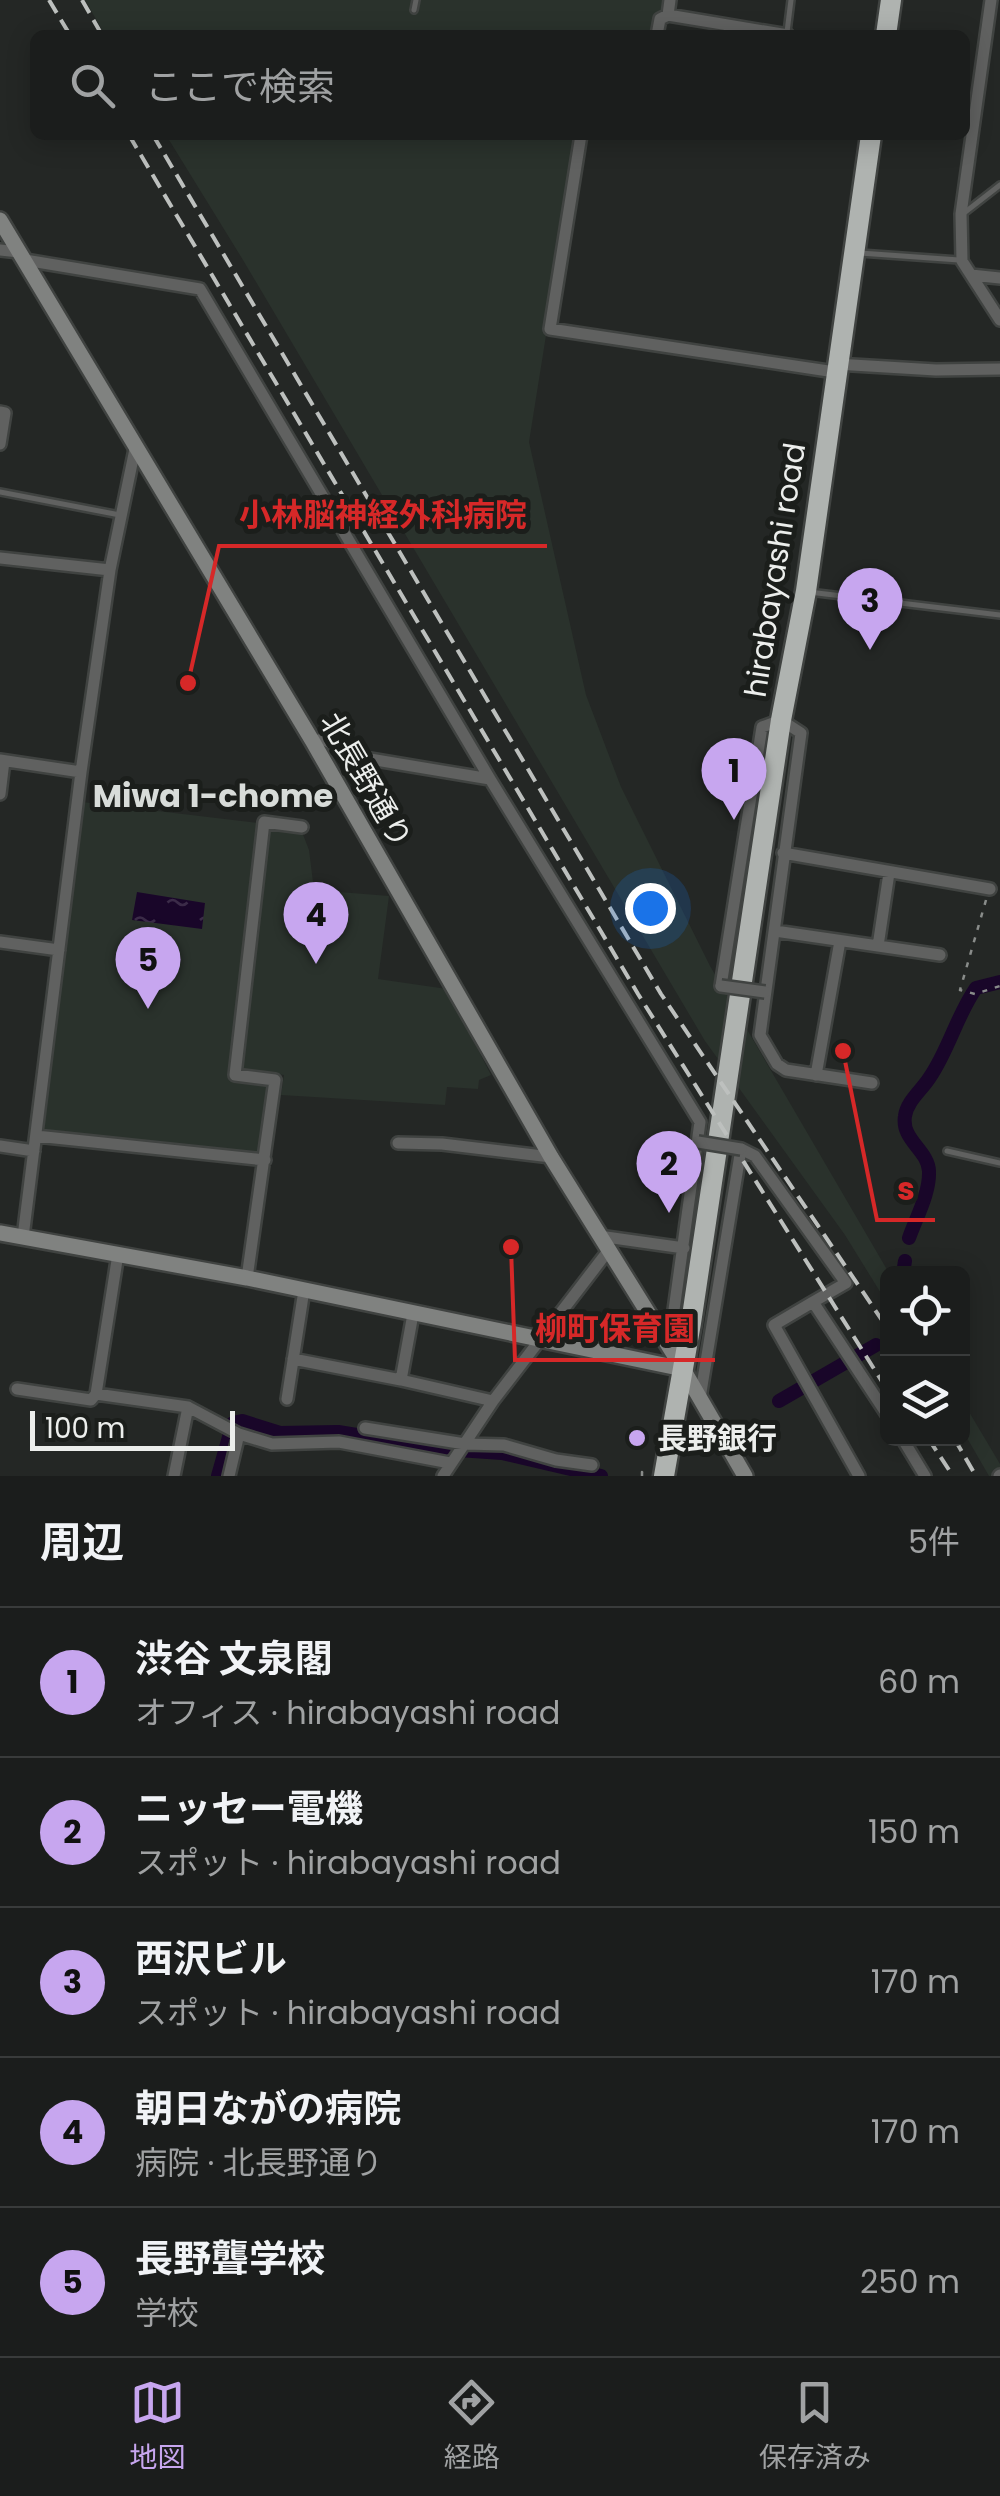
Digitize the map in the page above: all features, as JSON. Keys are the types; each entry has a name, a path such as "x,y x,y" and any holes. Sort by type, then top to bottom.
{"highway":[{"path":"887,30 891,0"},
{"name":"hirabayashi road","path":"664,1476 782,720 806,591 870,140"}],"street":[{"path":"668,15 670,0"},
{"path":"991,0 961,214 962,260 1000,320"},
{"path":"658,30 660,19 668,15 757,30"},
{"path":"580,140 550,329 836,368 1000,369"},
{"name":"北長野通り","path":"0,220 313,742 550,1157 745,1476"},
{"path":"0,250 200,289 490,779 700,1122 669,1346"},
{"path":"971,275 1000,278"},
{"path":"0,412 4,413 0,444"},
{"path":"23,1237 81,772 110,570 135,449"},
{"path":"0,558 110,570"},
{"path":"765,992 721,986 762,727 782,720 800,733 760,1035 766,1050 786,1070 872,1083"},
{"path":"313,742 322,740 364,758 490,779"},
{"path":"0,794 2,761 81,772"},
{"path":"247,1278 275,1080 235,1076 264,822 302,827"},
{"path":"783,854 990,889"},
{"path":"878,946 890,872"},
{"path":"775,931 940,955"},
{"path":"816,1075 840,940"},
{"path":"0,942 59,950"},
{"path":"36,1136 265,1160"},
{"path":"698,1142 742,1149 755,1156 846,1283 774,1325 859,1476"},
{"path":"398,1143 442,1144 550,1157"},
{"path":"0,1146 34,1151"},
{"path":"700,1398 742,1149"},
{"path":"0,1233 247,1278 683,1369"},
{"path":"599,1236 684,1248"},
{"path":"443,1476 494,1401 608,1251"},
{"path":"17,1389 91,1400 96,1394 118,1254"},
{"path":"287,1399 304,1290"},
{"path":"814,1302 880,1404"},
{"path":"401,1380 413,1314"},
{"path":"294,1358 494,1401"},
{"path":"96,1394 188,1407 233,1431 272,1444 339,1442 458,1453 504,1445 556,1460 592,1465"},
{"path":"174,1476 188,1407"},
{"path":"365,1428 458,1453"},
{"path":"229,1476 233,1431"},
{"path":"907,1446 925,1476"}],"lane":[{"path":"414,10 416,0"},
{"path":"788,30 791,0"},
{"path":"961,214 1000,185"},
{"path":"854,252 962,260"},
{"path":"0,492 122,516"},
{"path":"806,591 1000,615"},
{"path":"947,1151 1000,1163"}],"path":[{"path":"990,889 960,990 975,994 1000,986"}],"shaded area":[{"path":"85,0 664,0 656,30 102,30"},
{"path":"169,140 577,140 529,442 586,695 621,787 710,966 885,1266 880,1266 880,1292 845,1235 705,1041"},
{"path":"82,802 259,823 232,1077 273,1084 263,1158 41,1132"},
{"path":"267,828 302,832 309,850 314,890 389,896 378,979 447,989 491,1075 479,1080 478,1089 447,1087 445,1105 281,1095 284,1075 247,1071 242,1066"},
{"path":"970,1413 1000,1464 1000,1476 989,1476 970,1443"}],"water":[{"path":"137,892 205,903 202,929 132,920"}],"waterway":[{"path":"909,1238 925,1197 929,1171 907,1132 906,1111 937,1066 976,988 1000,982"},
{"path":"904,1266 905,1261"},
{"path":"779,1401 876,1345"},
{"path":"218,1476 233,1423 242,1421 280,1433 338,1432 444,1449 502,1453 601,1476"}],"railway":[{"path":"49,0 67,30"},
{"path":"82,0 99,30"},
{"path":"132,140 638,994 880,1378"},
{"path":"156,140 661,994 880,1317"},
{"path":"933,1446 953,1476"},
{"path":"959,1446 976,1476"}],"place":[{"name":"西沢ビル","path":"870,650"},
{"name":"小林脳神経外科病院","path":"188,683"},
{"name":"渋谷 文泉閣","path":"734,820"},
{"name":"朝日ながの病院","path":"316,964"},
{"name":"長野聾学校","path":"148,1009"},
{"name":"s","path":"843,1051"},
{"name":"ニッセー電機","path":"669,1213"},
{"name":"柳町保育園","path":"511,1247"},
{"name":"長野銀行","path":"637,1438"}],"district":[{"name":"Miwa 1-chome","path":"213,795"}]}
